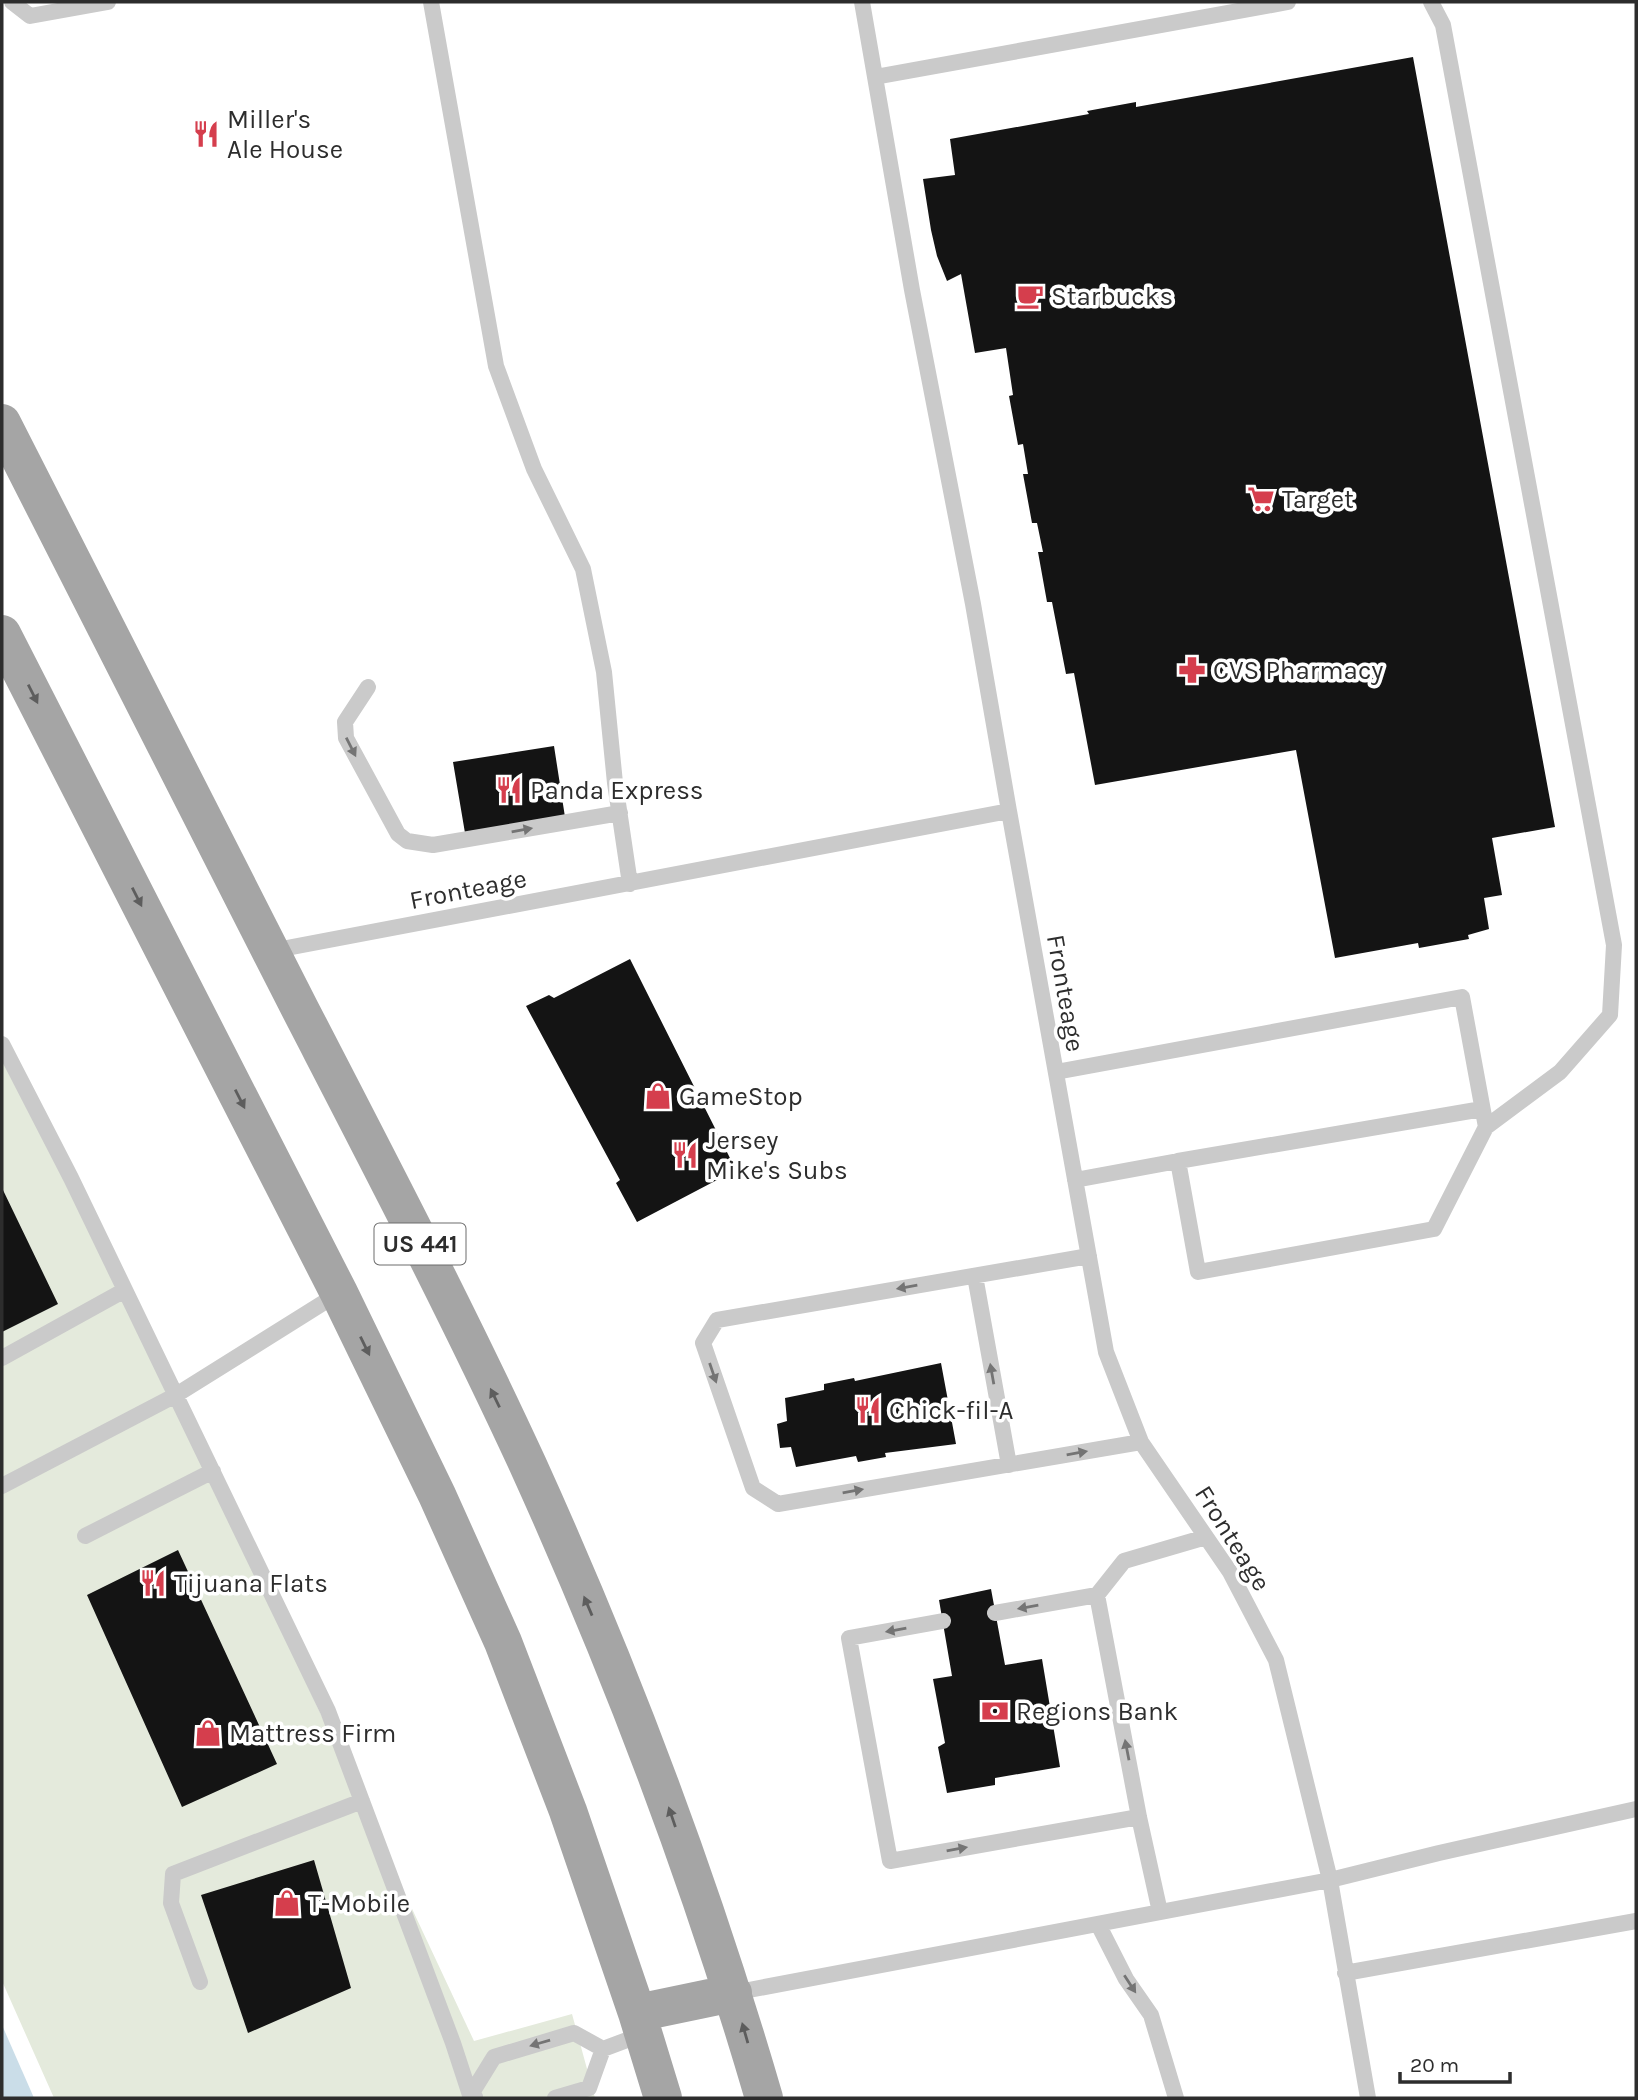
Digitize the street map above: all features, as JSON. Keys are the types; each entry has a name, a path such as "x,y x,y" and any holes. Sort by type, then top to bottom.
{"main road":[{"name":"US 441","path":"2,423 439,1280 528,1466 594,1618 660,1785 733,1993 764,2098"},
{"path":"2,634 339,1293 438,1495 503,1642 568,1811 663,2098"},
{"path":"640,2023 733,1993"}],"lane":[{"path":"12,2 30,16 108,2"},
{"path":"431,2 496,366 534,469 583,569 604,671 615,783 630,884"},
{"path":"862,2 912,290 973,604 1009,811"},
{"path":"876,77 1288,2"},
{"path":"1178,1161 1198,1272 1434,1229 1486,1127 1560,1072 1610,1015 1614,945 1443,25 1431,2"},
{"path":"368,687 345,722 345,738 398,834 407,841 433,845 620,813"},
{"name":"Fronteage","path":"271,951 1009,811 1106,1352 1141,1442 1230,1572 1276,1660 1330,1880 1368,2098"},
{"path":"1056,1072 1462,996 1486,1127"},
{"path":"2,1044 71,1178 328,1711 473,2097"},
{"path":"1075,1180 1482,1109"},
{"path":"1089,1256 717,1320 703,1343 753,1488 778,1504 1141,1442"},
{"path":"975,1276 1009,1465"},
{"path":"2,1358 125,1290"},
{"path":"2,1486 176,1395 339,1293"},
{"path":"85,1536 213,1471"},
{"path":"995,1613 1097,1595 1124,1561 1206,1537"},
{"path":"1097,1595 1160,1912"},
{"path":"943,1621 849,1638 890,1861 1139,1817"},
{"path":"200,1982 171,1903 173,1874 362,1801"},
{"path":"733,1993 1330,1880 1636,1809"},
{"path":"1345,1973 1636,1922"},
{"path":"1098,1924 1126,1979 1151,2015 1177,2098"},
{"path":"555,2098 589,2088 603,2049 640,2023"},
{"path":"473,2097 494,2057 574,2033 603,2049"}],"shaded area":[{"path":"3,1036 474,2041 572,2014 595,2098 54,2098 2,1981"}],"water":[{"path":"2,2025 34,2098 2,2098"}],"building":[{"name":"Target","path":"1413,57 1555,827 1492,838 1502,895 1484,898 1489,929 1468,935 1469,939 1419,948 1418,943 1335,958 1296,750 1095,785 1074,673 1066,674 1052,602 1047,602 1038,552 1043,552 1037,523 1032,523 1023,474 1028,474 1023,444 1018,445 1009,396 1013,395 1006,348 975,353 961,274 947,281 937,256 923,179 955,175 950,139 1089,114 1087,111 1136,102 1136,107"},
{"name":"Panda Express","path":"554,746 565,817 465,833 453,762"},
{"path":"630,959 736,1170 637,1222 616,1183 620,1180 526,1006 549,995 554,998"},
{"path":"2,1188 58,1304 2,1332"},
{"name":"Chick-fil-A","path":"941,1363 956,1444 885,1453 886,1457 858,1462 856,1456 796,1467 791,1447 780,1448 777,1424 787,1421 785,1398 824,1390 824,1384 854,1378 855,1381"},
{"path":"178,1550 277,1764 182,1807 87,1595"},
{"name":"Regions Bank","path":"991,1589 1005,1665 1042,1659 1060,1767 995,1778 995,1785 947,1793 938,1747 945,1743 933,1679 952,1676 939,1600"},
{"path":"314,1860 351,1988 248,2033 201,1895"}],"place":[{"name":"Miller's Ale House","path":"206,134"},
{"name":"Starbucks","path":"1030,296"},
{"name":"Target","path":"1261,499"},
{"name":"CVS Pharmacy","path":"1192,670"},
{"name":"Panda Express","path":"509,790"},
{"name":"GameStop","path":"658,1096"},
{"name":"Jersey Mike's Subs","path":"685,1155"},
{"name":"Chick-fil-A","path":"868,1410"},
{"name":"Tijuana Flats","path":"153,1583"},
{"name":"Regions Bank","path":"995,1711"},
{"name":"Mattress Firm","path":"208,1733"},
{"name":"T-Mobile","path":"287,1903"}]}
